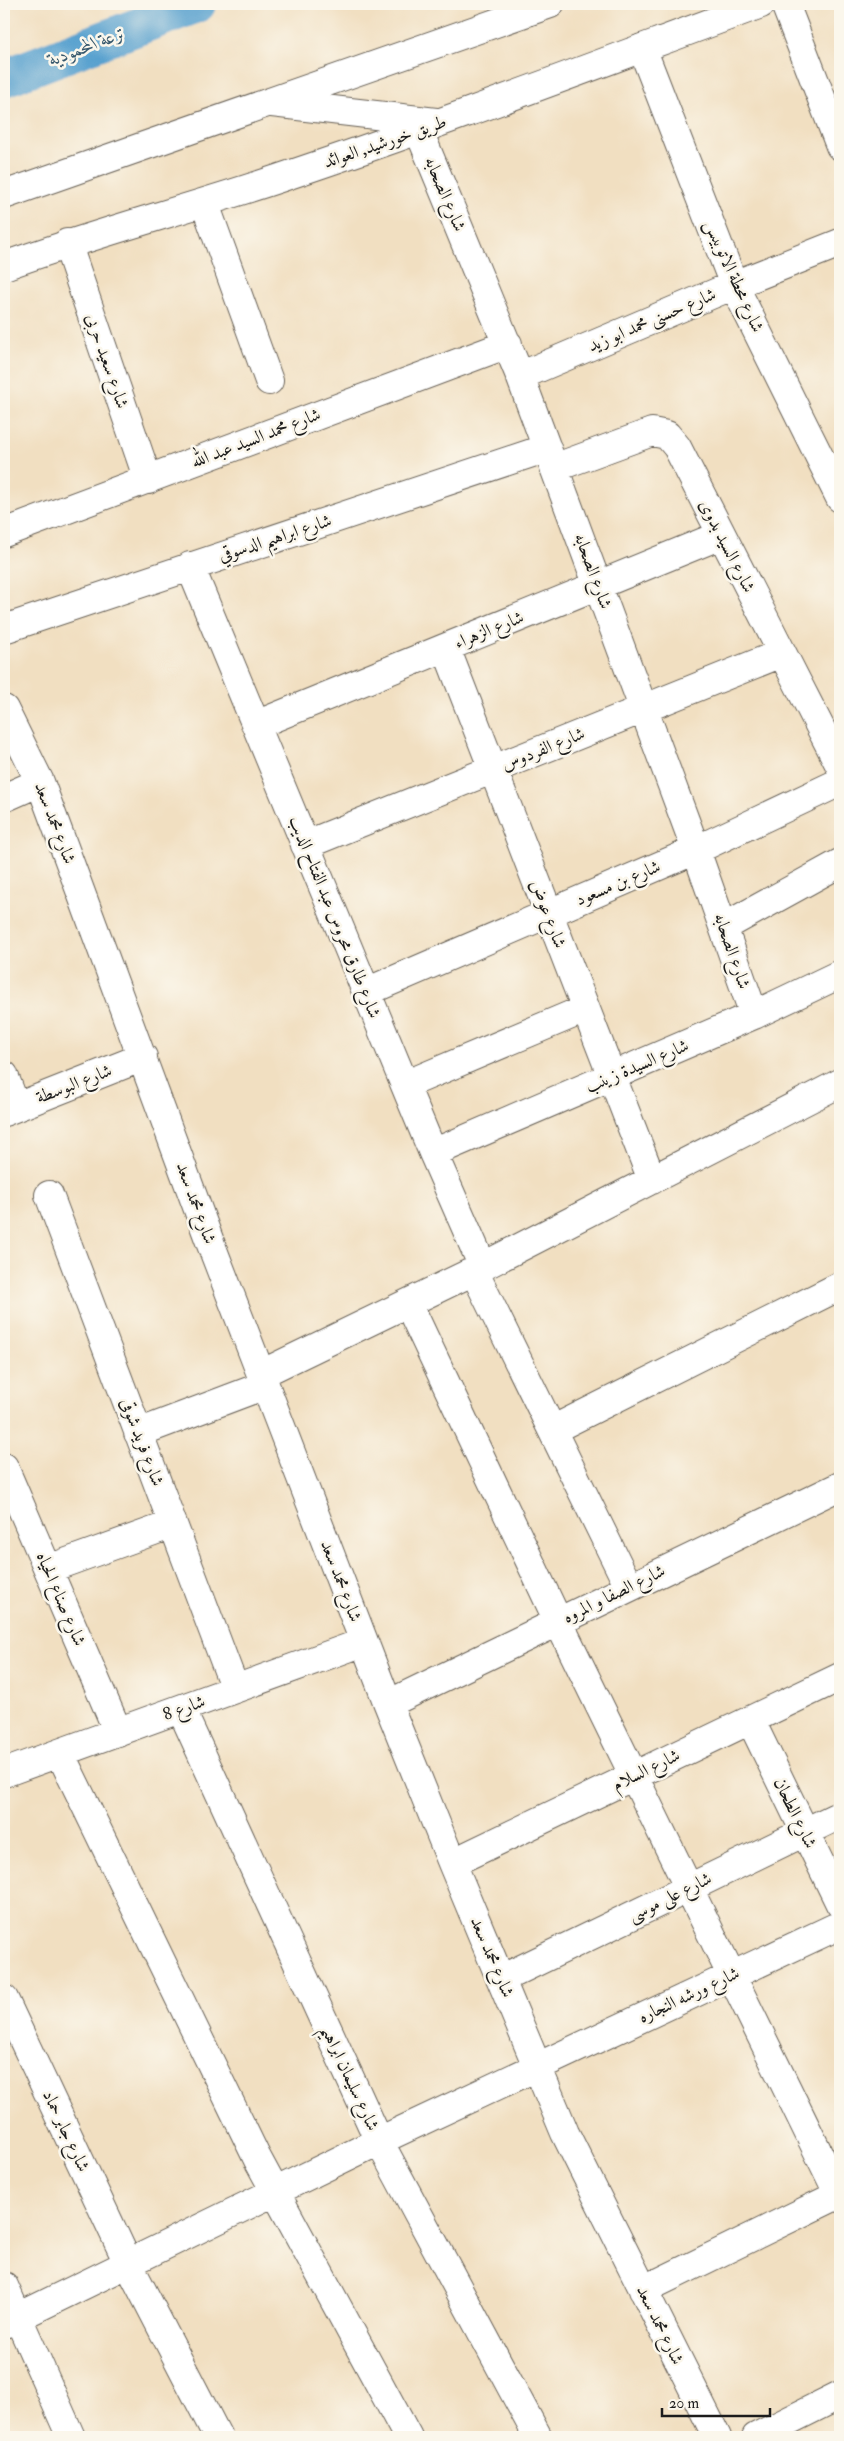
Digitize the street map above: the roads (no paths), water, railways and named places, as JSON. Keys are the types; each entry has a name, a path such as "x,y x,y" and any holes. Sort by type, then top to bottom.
{"street":[{"path":"4,195 550,4"},
{"name":"طريق خورشيد, العوائد","path":"4,266 67,243 204,204 431,127 761,4"},
{"path":"785,4 840,146"},
{"name":"شارع محطة الاتوبيس","path":"642,48 734,285 840,498"},
{"path":"266,103 431,127"},
{"name":"شارع الصحابه","path":"431,127 508,344 696,850 754,1015"},
{"path":"204,204 268,382"},
{"name":"شارع سعيد حربى","path":"67,243 148,480"},
{"name":"شارع حسنى محمد ابو زيد","path":"520,376 734,285 840,244"},
{"name":"شارع محمد السيد عبد الله","path":"4,532 148,480 508,344"},
{"name":"شارع السيد بدوى","path":"550,458 652,432 667,435 678,447 840,766"},
{"name":"شارع ابراهيم الدسوقي","path":"4,629 190,566 550,458"},
{"name":"شارع الزهراء","path":"256,726 722,535"},
{"name":"شارع طارق محروس عبد الفتاح الديب","path":"190,566 433,1153 478,1269 552,1430 630,1587"},
{"name":"شارع عوض","path":"446,648 652,1180"},
{"name":"شارع الفردوس","path":"306,845 782,653"},
{"name":"شارع محمد سعد","path":"4,709 40,782 144,1057 210,1242 388,1704 452,1863 565,2133 717,2437"},
{"path":"4,798 40,782"},
{"name":"شارع بن مسعود","path":"366,992 696,850 840,782"},
{"path":"724,927 840,863"},
{"name":"شارع السيدة زينب","path":"433,1153 754,1015 840,974"},
{"path":"405,1085 585,1009"},
{"name":"شارع البوسطة","path":"10,1109 144,1057"},
{"path":"4,1075 10,1109"},
{"path":"138,1433 263,1380 408,1303 652,1180 840,1082"},
{"name":"شارع فريد شوقى","path":"49,1195 235,1689"},
{"path":"552,1430 840,1286"},
{"path":"408,1303 558,1621 840,2194 643,2290"},
{"name":"شارع صناع الحياه","path":"4,1467 118,1732"},
{"name":"شارع الصفا و المروه","path":"388,1704 840,1486"},
{"path":"48,1569 173,1524"},
{"name":"شارع 8","path":"4,1773 364,1642"},
{"name":"شارع السلام","path":"452,1863 840,1677"},
{"name":"شارع سليمان ابراهيم","path":"181,1709 379,2141 538,2437"},
{"name":"شارع الطحان","path":"750,1721 840,1904"},
{"path":"60,1753 276,2193 408,2437"},
{"name":"شارع على موسى","path":"501,1980 840,1815"},
{"name":"شارع ورشه النجاره","path":"11,2321 379,2141 840,1925"},
{"name":"شارع جابر حماد","path":"4,1998 128,2263 218,2437"},
{"path":"4,2286 11,2321 71,2437"},
{"path":"756,2437 840,2395"}],"waterway":[{"name":"ترعة المحمودية","path":"4,78 197,4"}]}
